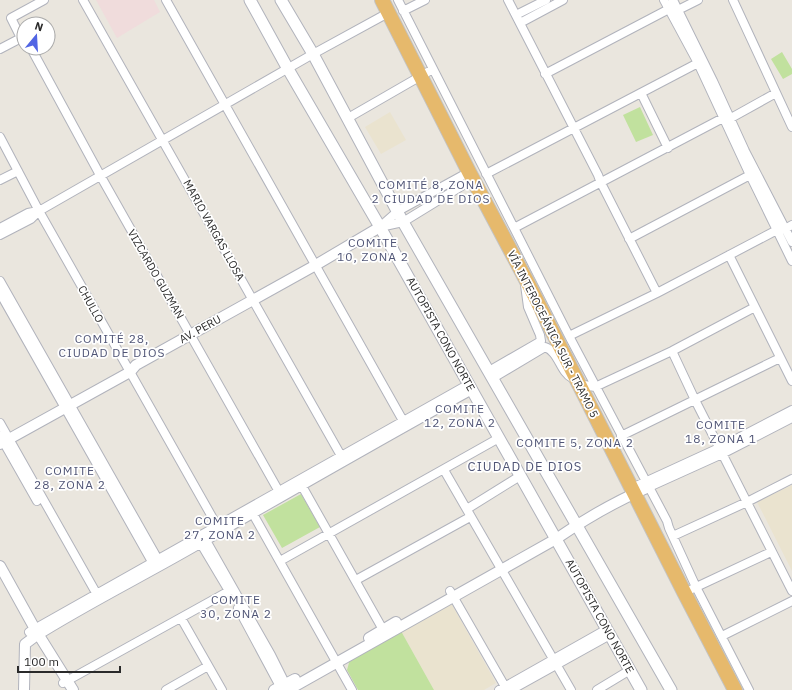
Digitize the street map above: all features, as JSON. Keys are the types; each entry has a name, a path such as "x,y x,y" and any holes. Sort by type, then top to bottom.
{"highway":[{"name":"VÍA INTEROCEÁNICA SUR - TRAMO 5","path":"382,0 388,13 426,72 471,176 524,275 634,491 690,590 733,689"}],"main road":[{"name":"AUTOPISTA CONO NORTE","path":"250,0 288,69 471,387 641,690"},
{"name":"AUTOPISTA CONO NORTE","path":"281,0 314,54 403,222 671,690"}],"street":[{"path":"0,49 20,38 12,18 44,0"},
{"name":"MARIO VARGAS LLOSA","path":"83,0 343,458"},
{"path":"166,0 314,266 405,424"},
{"path":"398,0 426,72 486,174 595,387 667,521 690,590 722,636 749,690"},
{"path":"403,11 425,0"},
{"path":"508,0 657,293"},
{"path":"518,19 546,0"},
{"path":"518,19 563,0"},
{"path":"664,0 792,242"},
{"path":"673,0 727,118 750,175 784,228 792,261"},
{"path":"678,10 698,0"},
{"path":"733,0 792,127"},
{"path":"545,74 669,9"},
{"path":"0,235 162,140 388,13"},
{"name":"VIZCARDO GUZMAN","path":"35,56 100,176 280,494"},
{"path":"486,174 698,64"},
{"path":"348,118 426,72"},
{"path":"641,93 668,148"},
{"path":"514,228 776,94"},
{"name":"CHULLO","path":"0,137 39,211 131,368 219,529"},
{"path":"0,180 18,170"},
{"path":"629,239 750,175"},
{"path":"380,227 398,211 471,176"},
{"path":"380,227 403,222 471,176"},
{"path":"0,228 28,213 39,211"},
{"name":"AV. PERU","path":"3,438 67,404 314,266 380,227"},
{"path":"569,336 784,228"},
{"path":"728,255 792,381"},
{"path":"491,375 541,341 540,335 528,307 524,275"},
{"path":"0,280 67,404 157,564"},
{"path":"0,293 67,404"},
{"path":"491,375 545,347 550,349 569,376 578,382 595,387 672,351 755,307"},
{"path":"672,351 695,400 792,591"},
{"path":"621,436 780,358"},
{"path":"24,690 25,644 34,634 95,598 203,539 343,458 471,387"},
{"path":"721,451 792,410"},
{"path":"284,689 554,536 576,522 634,491 792,418"},
{"path":"0,423 3,438 95,598"},
{"path":"280,561 499,438"},
{"path":"219,529 253,514 280,494 302,486 343,458"},
{"path":"444,470 571,690"},
{"path":"356,580 469,513 520,476"},
{"path":"673,536 747,502 792,479"},
{"path":"302,486 385,632"},
{"path":"253,514 352,690"},
{"path":"203,539 229,591 284,689"},
{"path":"203,539 271,655 284,689"},
{"path":"690,590 771,552"},
{"path":"0,566 34,634"},
{"path":"0,579 66,684 74,690"},
{"path":"66,684 229,591"},
{"path":"452,593 506,689 608,632"},
{"path":"722,636 792,601"},
{"path":"181,618 222,690"},
{"path":"166,690 208,666"},
{"path":"597,690 630,670"}],"shaded area":[{"path":"96,0 154,0 160,12 117,38"},
{"path":"390,112 406,140 381,154 365,127"},
{"path":"792,485 792,571 757,502"},
{"path":"451,603 496,683 484,690 434,690 401,631"}],"green space":[{"path":"782,52 792,69 792,74 783,79 771,59"},
{"path":"640,107 653,135 636,142 623,115"},
{"path":"301,494 320,527 282,548 263,515"},
{"path":"401,631 434,690 358,690 347,670 350,659"}],"district":[{"name":"COMITÉ 8, ZONA 2 CIUDAD DE DIOS","path":"431,192"},
{"name":"COMITE 10, ZONA 2","path":"373,250"},
{"name":"COMITÉ 28, CIUDAD DE DIOS","path":"112,346"},
{"name":"COMITE 12, ZONA 2","path":"460,416"},
{"name":"COMITE 18, ZONA 1","path":"721,432"},
{"name":"COMITE 5, ZONA 2","path":"575,443"},
{"name":"CIUDAD DE DIOS","path":"525,466"},
{"name":"COMITE 28, ZONA 2","path":"70,478"},
{"name":"COMITE 27, ZONA 2","path":"220,528"},
{"name":"COMITE 30, ZONA 2","path":"236,607"}]}
